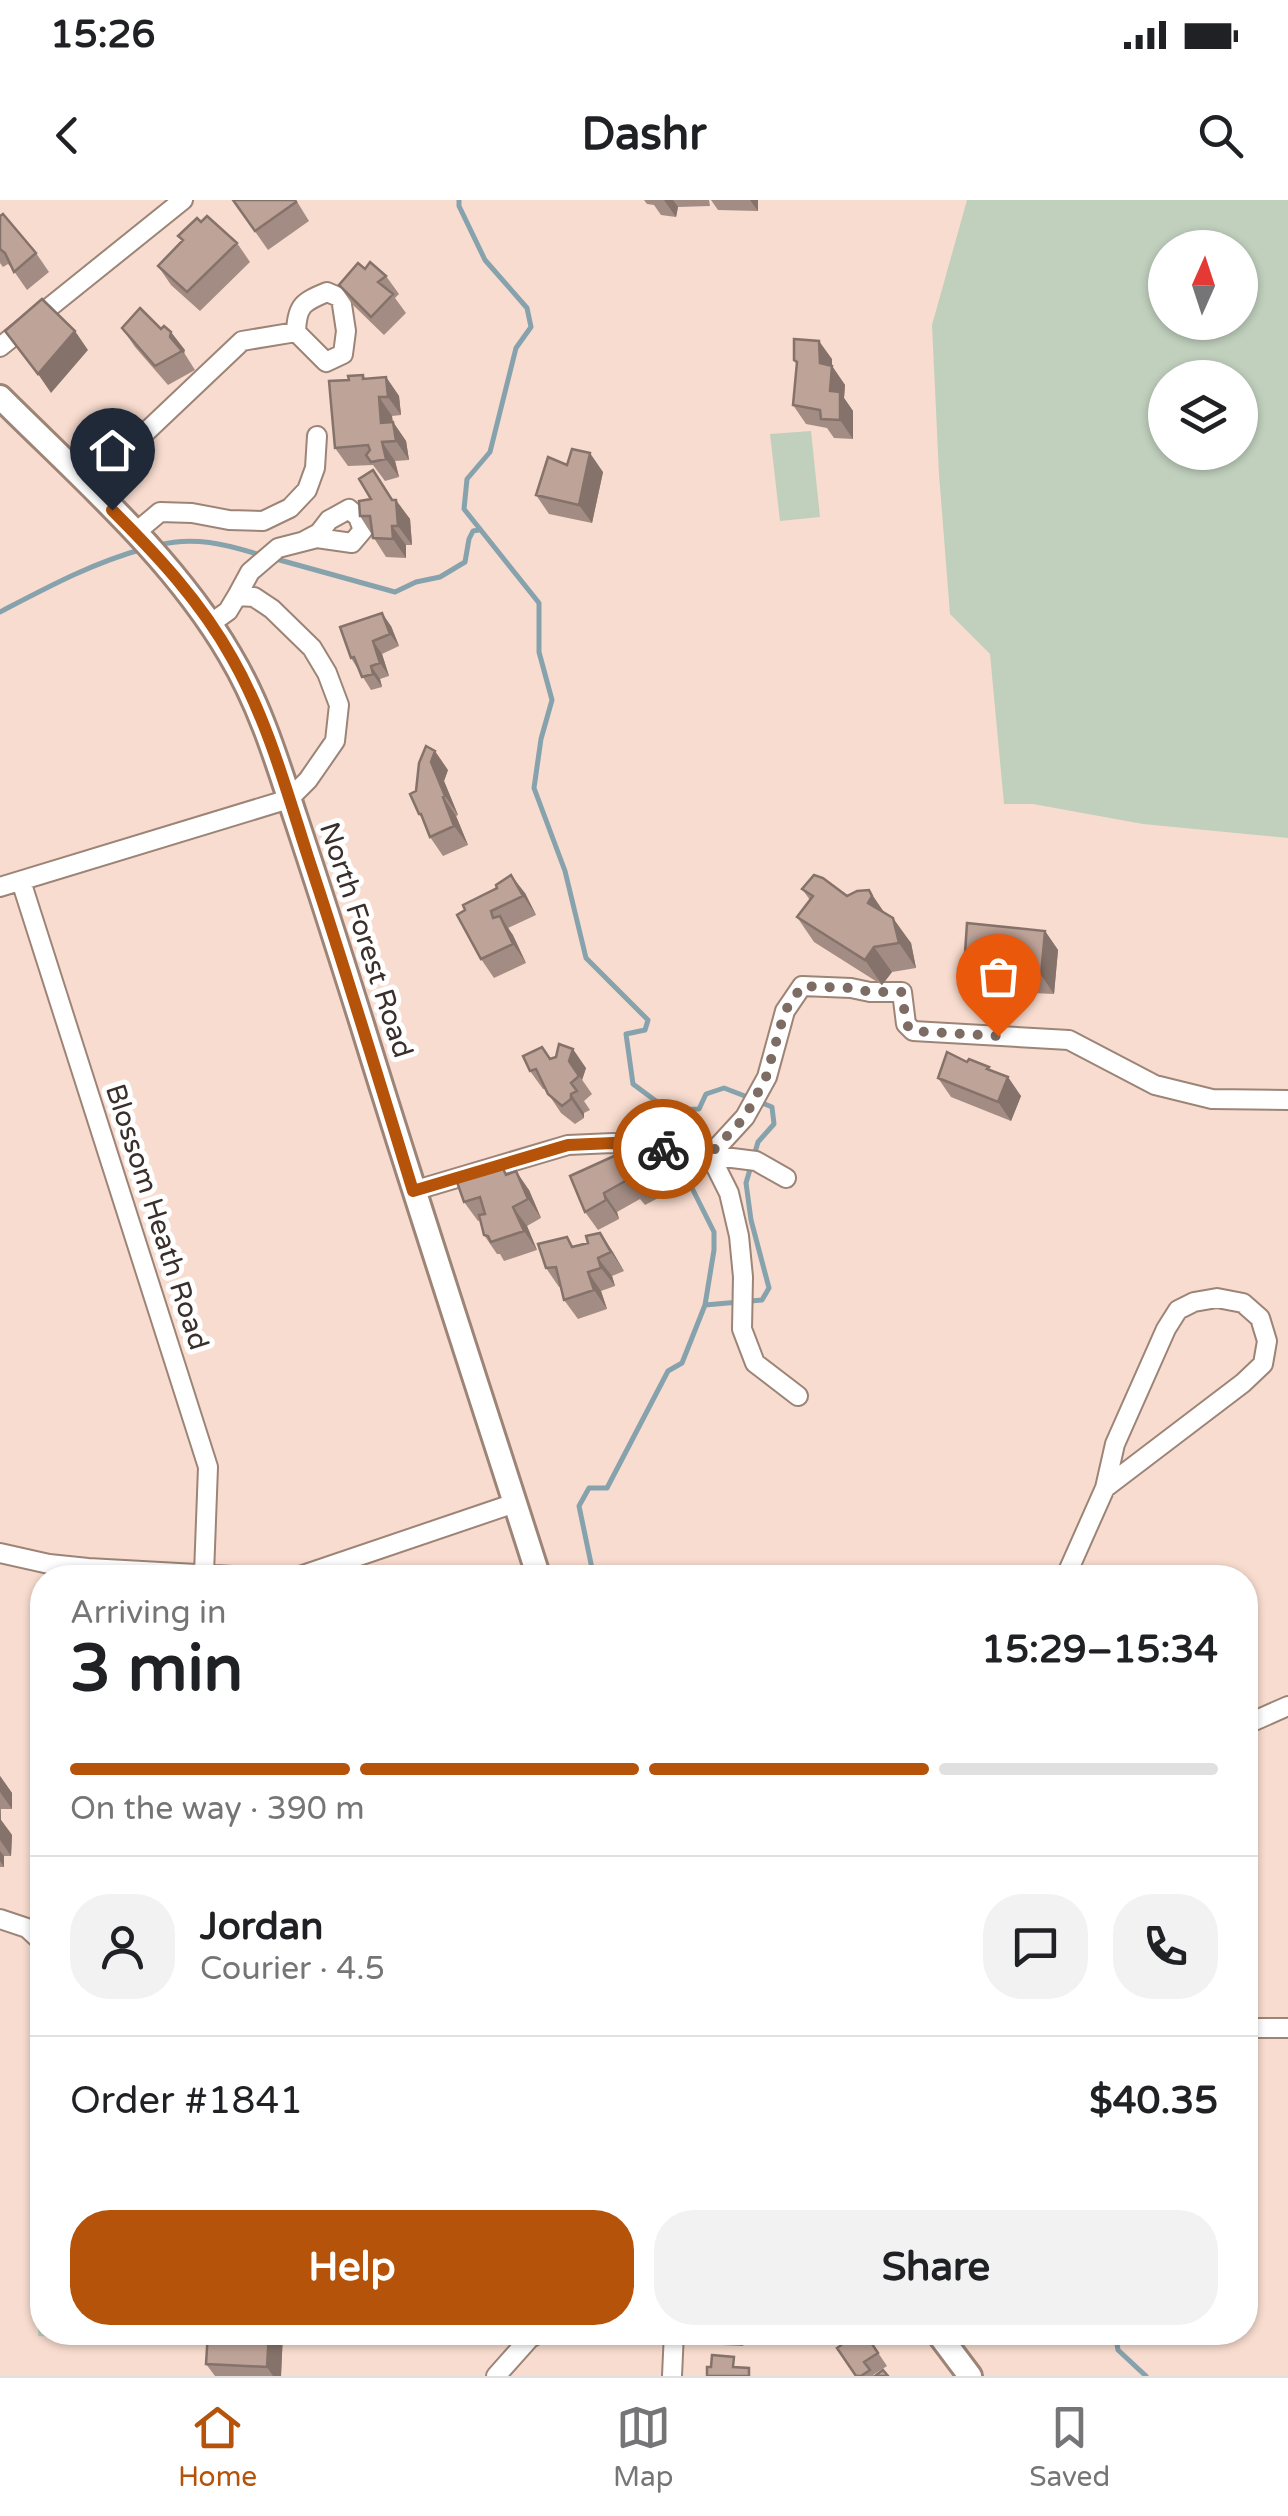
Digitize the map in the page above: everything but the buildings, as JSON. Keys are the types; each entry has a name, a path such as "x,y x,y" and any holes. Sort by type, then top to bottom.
{"main road":[{"name":"North Forest Road","path":"0,397 172,574 210,624 248,687 289,799 535,1565"},
{"path":"947,2345 970,2376"}],"street":[{"path":"0,347 183,200"},
{"path":"89,486 242,341 296,332"},
{"path":"136,533 160,512 263,521 290,508 308,490 317,436"},
{"path":"210,624 228,612 250,572 278,548 304,541"},
{"path":"0,887 289,799 308,780 335,741 338,705 327,673 312,648 272,608 254,596 237,596"},
{"name":"Blossom Heath Road","path":"21,881 208,1466 204,1565"},
{"path":"710,1154 745,1117 766,1077 785,1011 802,986 902,992 906,1024 912,1031 1069,1040 1155,1084 1212,1099 1288,1100"},
{"path":"413,1191 568,1145 613,1143 756,1161 786,1178"},
{"path":"710,1154 729,1193 739,1236 742,1329 756,1363 798,1396"},
{"path":"1070,1565 1105,1488 1115,1444 1166,1328 1178,1310 1194,1302 1217,1298 1243,1303 1260,1318 1267,1341 1262,1364 1243,1383 1105,1488"},
{"path":"332,1565 515,1503"},
{"path":"0,1554 62,1565"},
{"path":"1258,1719 1288,1706"},
{"path":"0,1919 30,1931"},
{"path":"1258,2028 1288,2028"},
{"path":"496,2376 524,2345"},
{"path":"672,2376 673,2345"}],"green space":[{"path":"967,200 1288,200 1288,838 1143,824 1033,804 1004,804 990,654 950,614 932,325"},
{"path":"811,431 820,517 780,521 770,434"}],"waterway":[{"path":"459,200 485,260 527,308 531,327 516,348 490,452 467,479 464,509 539,603 539,652 552,700 534,788 565,871 586,958 648,1020 645,1030 626,1034 633,1084 668,1110 699,1109 706,1094 724,1088 750,1098"},
{"path":"276,559 395,592 440,577 465,562 469,539 473,531 479,530"},
{"path":"159,545 210,542 260,555"},
{"path":"0,612 87,569 143,549"},
{"path":"591,1565 579,1506 589,1488 607,1488 668,1371 682,1363 705,1305 762,1300 769,1288 751,1220 746,1183 758,1142 774,1124 772,1107 760,1102"},
{"path":"682,1168 714,1232 705,1305"},
{"path":"1117,2345 1146,2376"}],"way so far":[{"path":"663,1149 710,1154 745,1117 766,1077 785,1011 802,986 902,992 906,1024 912,1031 998,1036"}],"route":[{"path":"112,510 147,545 213,627 248,687 332,927 413,1191 568,1145 613,1143 663,1149"}]}
